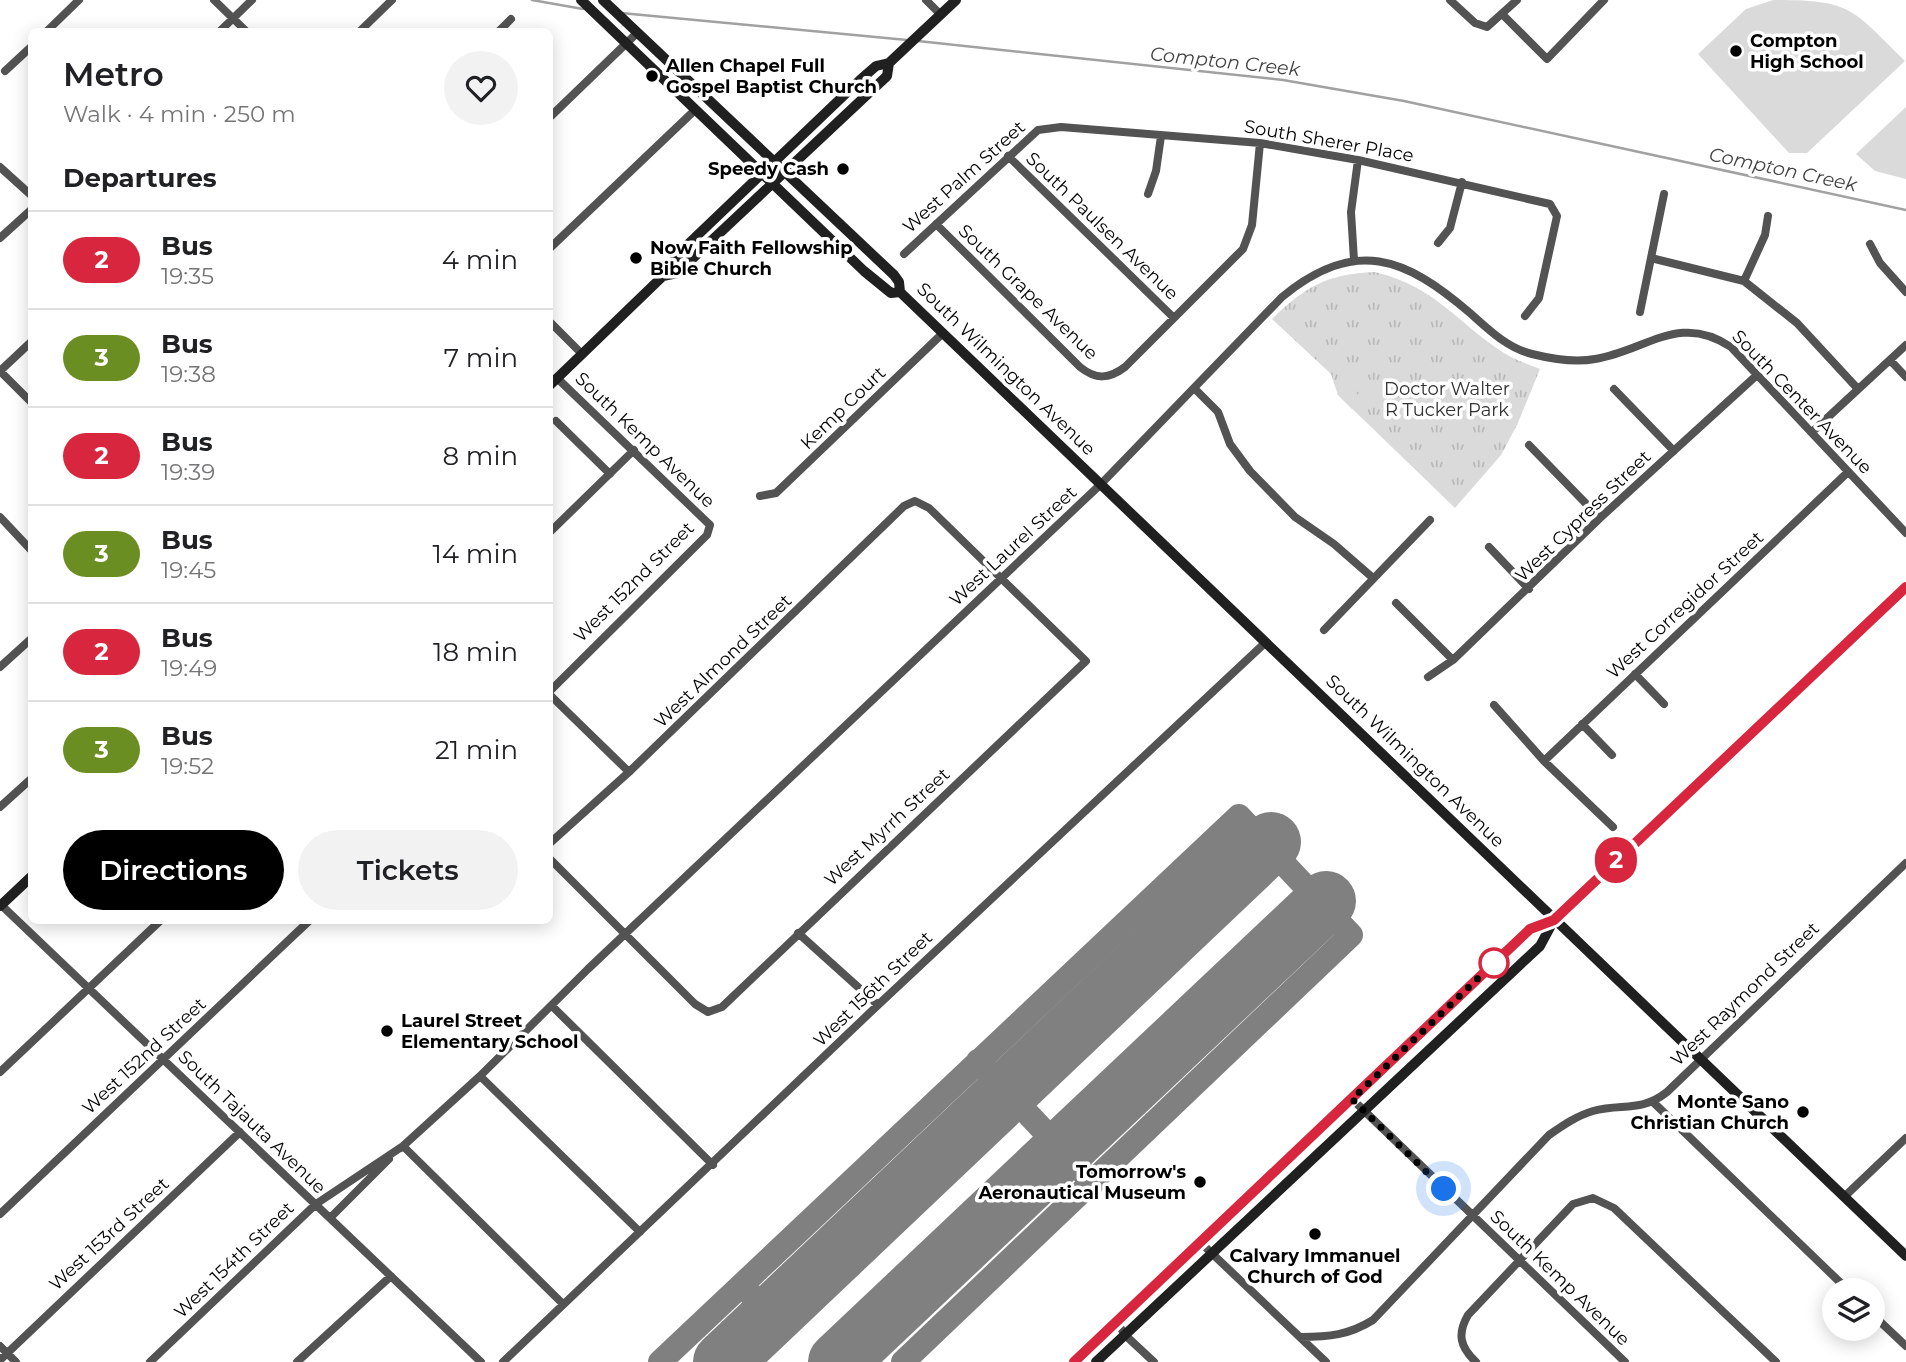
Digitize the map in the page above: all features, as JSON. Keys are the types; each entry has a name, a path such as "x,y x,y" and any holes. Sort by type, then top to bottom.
{"main road":[{"name":"South Wilmington Avenue","path":"581,0 864,271 891,293 900,292"},
{"name":"South Wilmington Avenue","path":"603,0 894,275 899,282 900,292 1906,1256"},
{"path":"553,382 663,276 682,250 860,80 876,66 889,62 957,0"},
{"path":"663,276 677,273 785,173 887,76 889,62"},
{"path":"1096,1362 1540,946 1554,920 1906,587"},
{"path":"0,905 28,880"},
{"path":"1074,1362 1530,929 1554,920"}],"street":[{"path":"50,28 79,0"},
{"path":"214,0 243,28"},
{"path":"223,28 253,0"},
{"path":"363,28 393,0"},
{"path":"926,0 940,15"},
{"path":"1450,0 1475,23 1487,27 1517,0"},
{"path":"1503,15 1547,59 1604,0"},
{"path":"502,28 511,19"},
{"path":"553,114 626,44 635,31"},
{"path":"5,71 28,50"},
{"path":"553,245 695,110"},
{"name":"South Sherer Place","path":"1049,128 1260,143 1359,160 1541,201 1556,211 1539,298 1525,316"},
{"name":"West Palm Street","path":"904,254 1029,136 1049,128"},
{"path":"1148,194 1156,171 1161,136"},
{"path":"1102,388 1101,377 1125,367 1234,261 1249,238 1260,143"},
{"name":"South Paulsen Avenue","path":"1008,156 1174,318"},
{"path":"1354,260 1351,212 1359,160"},
{"path":"0,167 28,192"},
{"path":"1438,243 1450,228 1462,182"},
{"path":"1640,312 1664,194"},
{"path":"0,238 28,213"},
{"path":"1744,281 1765,235 1768,216"},
{"name":"South Grape Avenue","path":"936,224 1080,367 1101,377"},
{"path":"1870,244 1880,263 1906,292"},
{"path":"1651,258 1744,281 1797,323 1858,389"},
{"name":"South Center Avenue","path":"1354,260 1388,263 1423,276 1493,333 1526,353 1564,360 1597,359 1653,339 1691,332 1719,339 1812,432 1906,533"},
{"name":"West Laurel Street","path":"625,935 1101,484 1300,283 1354,260"},
{"path":"553,325 582,354"},
{"name":"Kemp Court","path":"760,496 776,493 943,333"},
{"path":"28,345 0,371 28,399"},
{"path":"1812,432 1906,345"},
{"path":"1891,360 1906,377"},
{"name":"West Cypress Street","path":"1428,677 1453,660 1600,518 1757,375"},
{"name":"South Kemp Avenue","path":"553,382 634,450 710,525"},
{"path":"1195,389 1218,412 1230,444 1250,471 1301,522 1334,544 1373,578"},
{"path":"1614,389 1674,451"},
{"path":"556,421 610,474"},
{"path":"1529,444 1600,518"},
{"path":"553,529 634,450"},
{"name":"West Corregidor Street","path":"1544,761 1848,472"},
{"name":"West Almond Street","path":"553,840 629,772 904,506 915,501 929,508 1002,578"},
{"path":"1,519 28,547"},
{"path":"1324,630 1430,520"},
{"name":"West 152nd Street","path":"553,690 708,534 710,525"},
{"path":"1489,547 1529,589"},
{"name":"West Myrrh Street","path":"625,935 695,1004 708,1012 722,1007 1086,661 1002,578"},
{"path":"1396,603 1453,660"},
{"path":"0,667 28,642"},
{"name":"West 156th Street","path":"503,1362 878,1005 1266,642"},
{"path":"1635,674 1664,704"},
{"path":"553,696 629,772"},
{"path":"1494,705 1544,761 1613,827"},
{"path":"1582,724 1612,755"},
{"path":"0,807 28,782"},
{"path":"553,862 625,935"},
{"name":"West Raymond Street","path":"1653,1102 1906,863"},
{"name":"South Tajauta Avenue","path":"0,905 481,1362"},
{"path":"0,1072 157,924"},
{"name":"West 152nd Street","path":"0,1214 306,924"},
{"path":"798,933 878,1005"},
{"name":"West 154th Street","path":"150,1362 316,1204 403,1146 480,1076 625,935"},
{"path":"552,1006 713,1164"},
{"path":"480,1076 640,1232"},
{"name":"South Kemp Avenue","path":"1352,1099 1625,1362"},
{"path":"1300,1337 1355,1332 1373,1320 1549,1135 1569,1121 1592,1111 1644,1106 1653,1102 1836,1278"},
{"name":"West 153rd Street","path":"2,1353 240,1132"},
{"path":"1844,1197 1906,1138"},
{"path":"330,1218 403,1146 563,1304"},
{"path":"1476,1362 1463,1347 1460,1336 1462,1324 1518,1260 1573,1204 1593,1198 1604,1201 1776,1362"},
{"path":"1201,1243 1326,1362"},
{"path":"298,1362 391,1276"},
{"path":"1117,1322 1125,1335 1154,1362"},
{"path":"1885,1326 1906,1346"},
{"path":"2,1353 16,1362"}],"green space":[{"path":"1773,0 1819,2 1848,11 1873,29 1905,61 1807,153 1789,153 1698,54 1746,9"},
{"path":"1906,107 1906,179 1875,171 1856,154"},
{"name":"Doctor Walter R Tucker Park","path":"1375,272 1414,286 1504,353 1540,369 1517,425 1501,455 1455,508 1338,395 1331,374 1272,319 1296,298 1318,284 1343,276"},
{"path":"1347,384 1362,399 1352,409 1337,394"}],"waterway":[{"name":"Compton Creek","path":"532,0 583,9"},
{"name":"Compton Creek","path":"621,13 907,40"},
{"name":"Compton Creek","path":"918,41 1283,80 1404,101 1906,210"}],"taxiway":[{"path":"660,1362 1239,816 1351,935 903,1362"},
{"path":"978,1061 1093,1183"},
{"path":"742,1285 772,1316"}],"runway":[{"path":"723,1362 1271,842"},
{"path":"838,1362 1326,901"}],"bus line":[{"name":"2","path":"1074,1362 1530,929 1554,920 1906,587"}],"place":[{"name":"Compton High School","path":"1736,51"},
{"name":"Allen Chapel Full Gospel Baptist Church","path":"652,76"},
{"name":"Speedy Cash","path":"843,169"},
{"name":"Now Faith Fellowship Bible Church","path":"636,258"},
{"name":"Laurel Street Elementary School","path":"387,1031"},
{"name":"Monte Sano Christian Church","path":"1803,1112"},
{"name":"Tomorrow's Aeronautical Museum","path":"1200,1182"},
{"name":"Calvary Immanuel Church of God","path":"1315,1234"}],"route":[{"path":"1444,1189 1352,1099 1494,963"}]}
